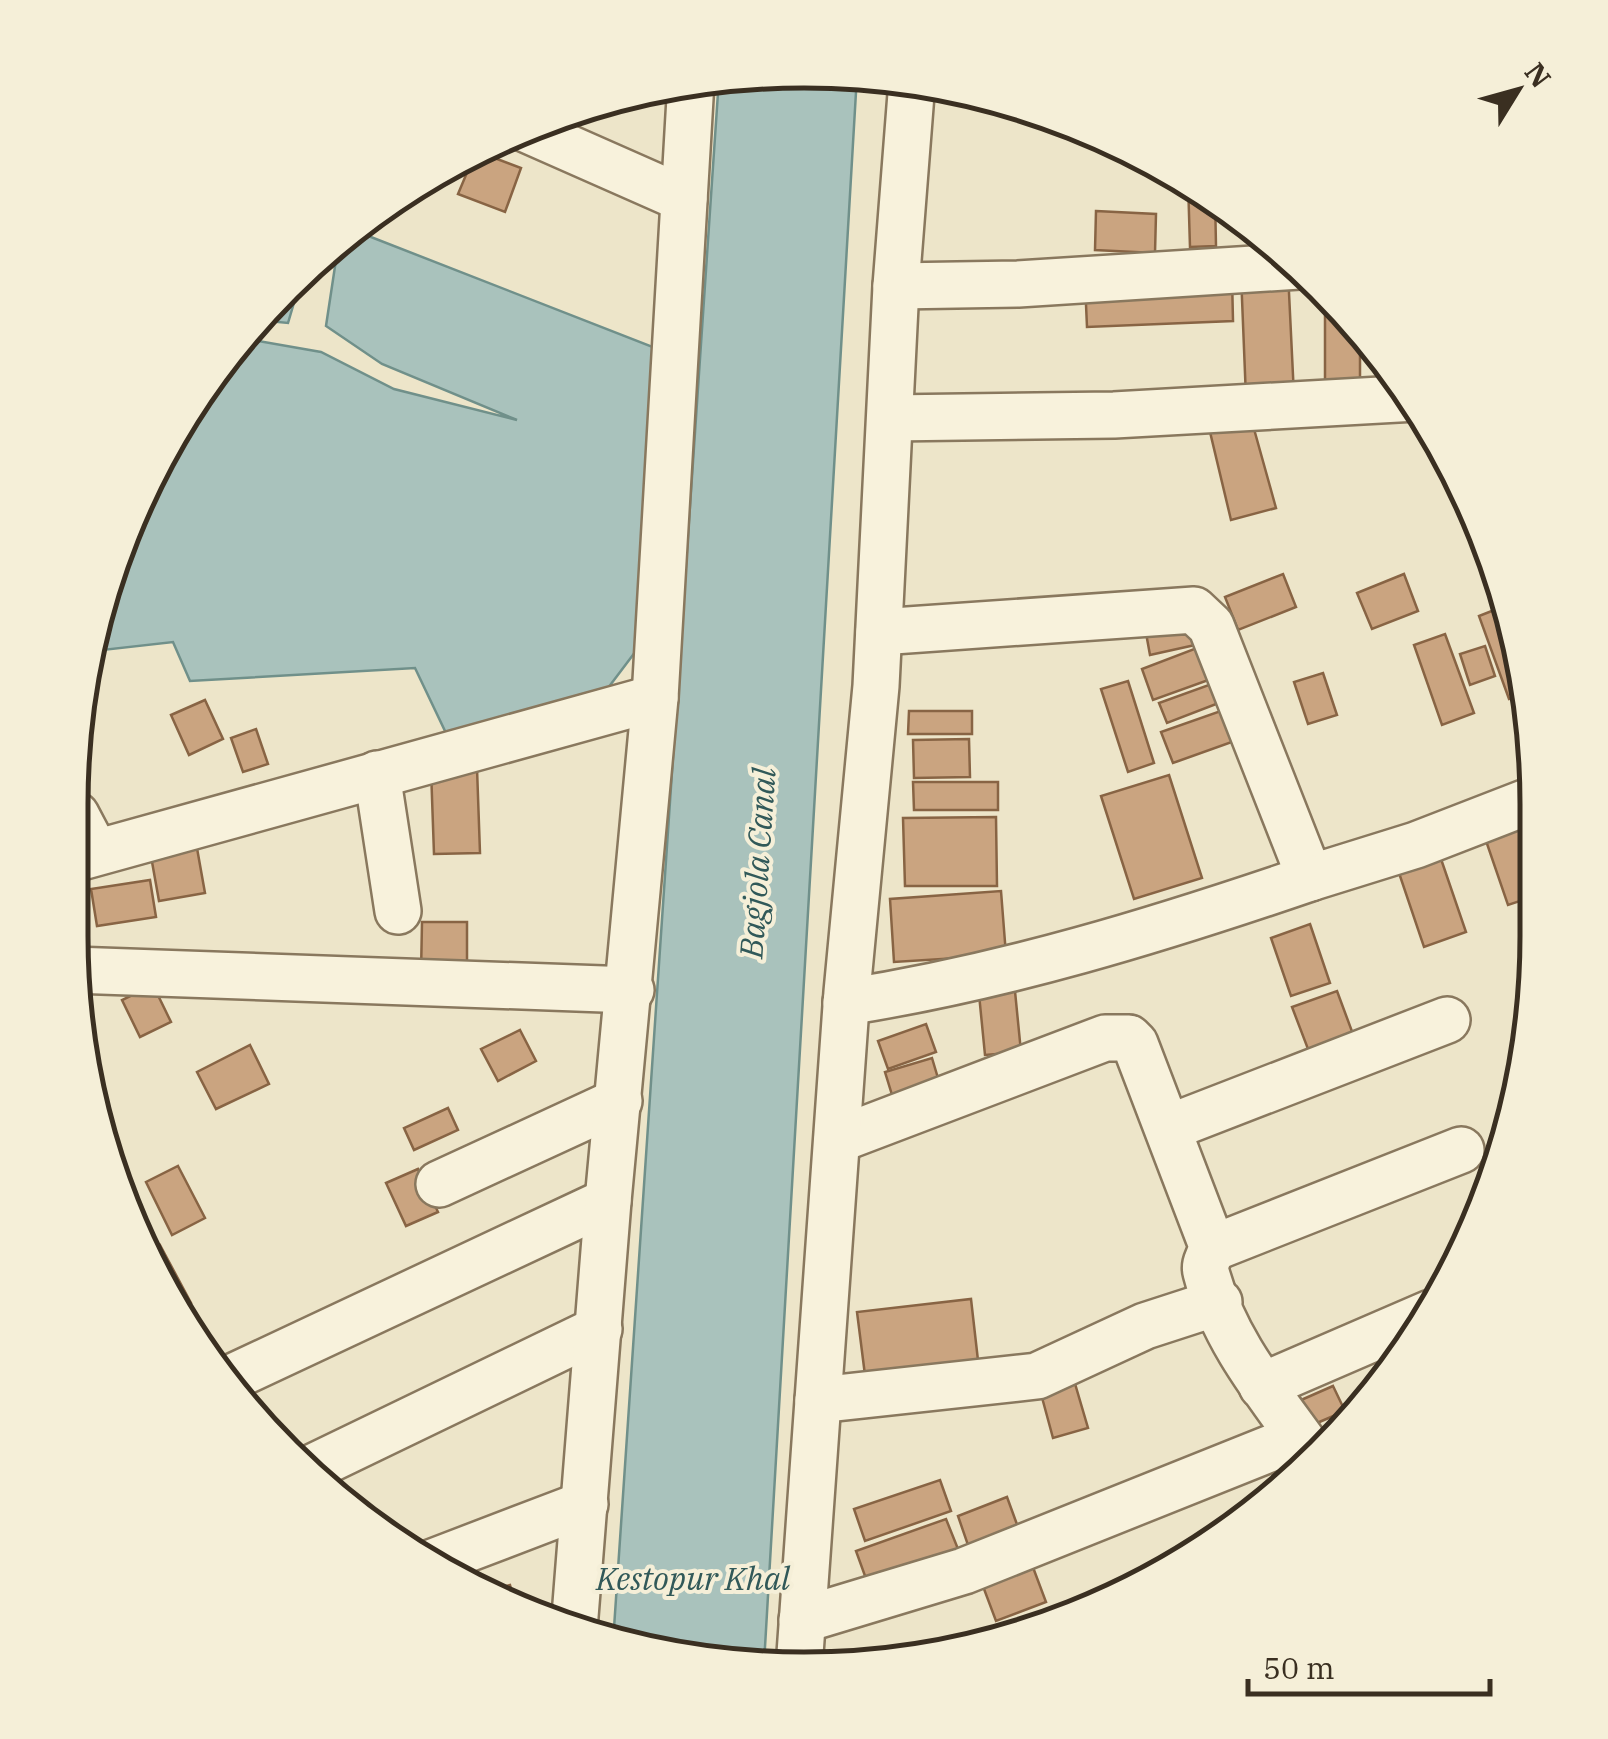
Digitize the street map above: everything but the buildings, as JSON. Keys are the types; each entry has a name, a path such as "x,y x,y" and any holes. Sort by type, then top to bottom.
{"street":[{"path":"799,1652 846,1002 878,632 896,286 911,96"},
{"path":"575,1613 608,1200 631,990 655,698 691,97"},
{"path":"544,137 684,198"},
{"path":"896,286 1018,284 1279,267"},
{"path":"890,418 1114,415 1395,399"},
{"path":"878,632 1194,610 1211,626 1310,878"},
{"path":"88,841 377,774 655,698"},
{"path":"377,774 398,912"},
{"path":"846,1002 1004,971 1160,929 1416,845 1520,805"},
{"path":"89,971 631,990"},
{"path":"1168,1128 1447,1020"},
{"path":"837,1140 1120,1035 1136,1044 1213,1248 1205,1267 1219,1302 1262,1386 1307,1446"},
{"path":"439,1184 619,1101"},
{"path":"1213,1248 1461,1150"},
{"path":"239,1374 608,1200"},
{"path":"818,1400 1036,1376 1145,1326 1219,1302"},
{"path":"1262,1386 1405,1324"},
{"path":"321,1464 599,1329"},
{"path":"802,1620 964,1571 1302,1450"},
{"path":"447,1557 585,1504"}],"water":[{"name":"Kestopur Khal","path":"757,89 856,90 765,1650 664,1638 614,1626 718,93"},
{"path":"368,236 658,349 651,631 608,688 456,754 415,668 190,681 173,642 104,650 126,574 161,487 208,406 258,341 321,352 394,389 517,420 382,364 326,326 336,262"},
{"path":"295,299 288,323 274,322"}],"water label":[{"name":"Bagjola Canal","path":"757,863"}]}
